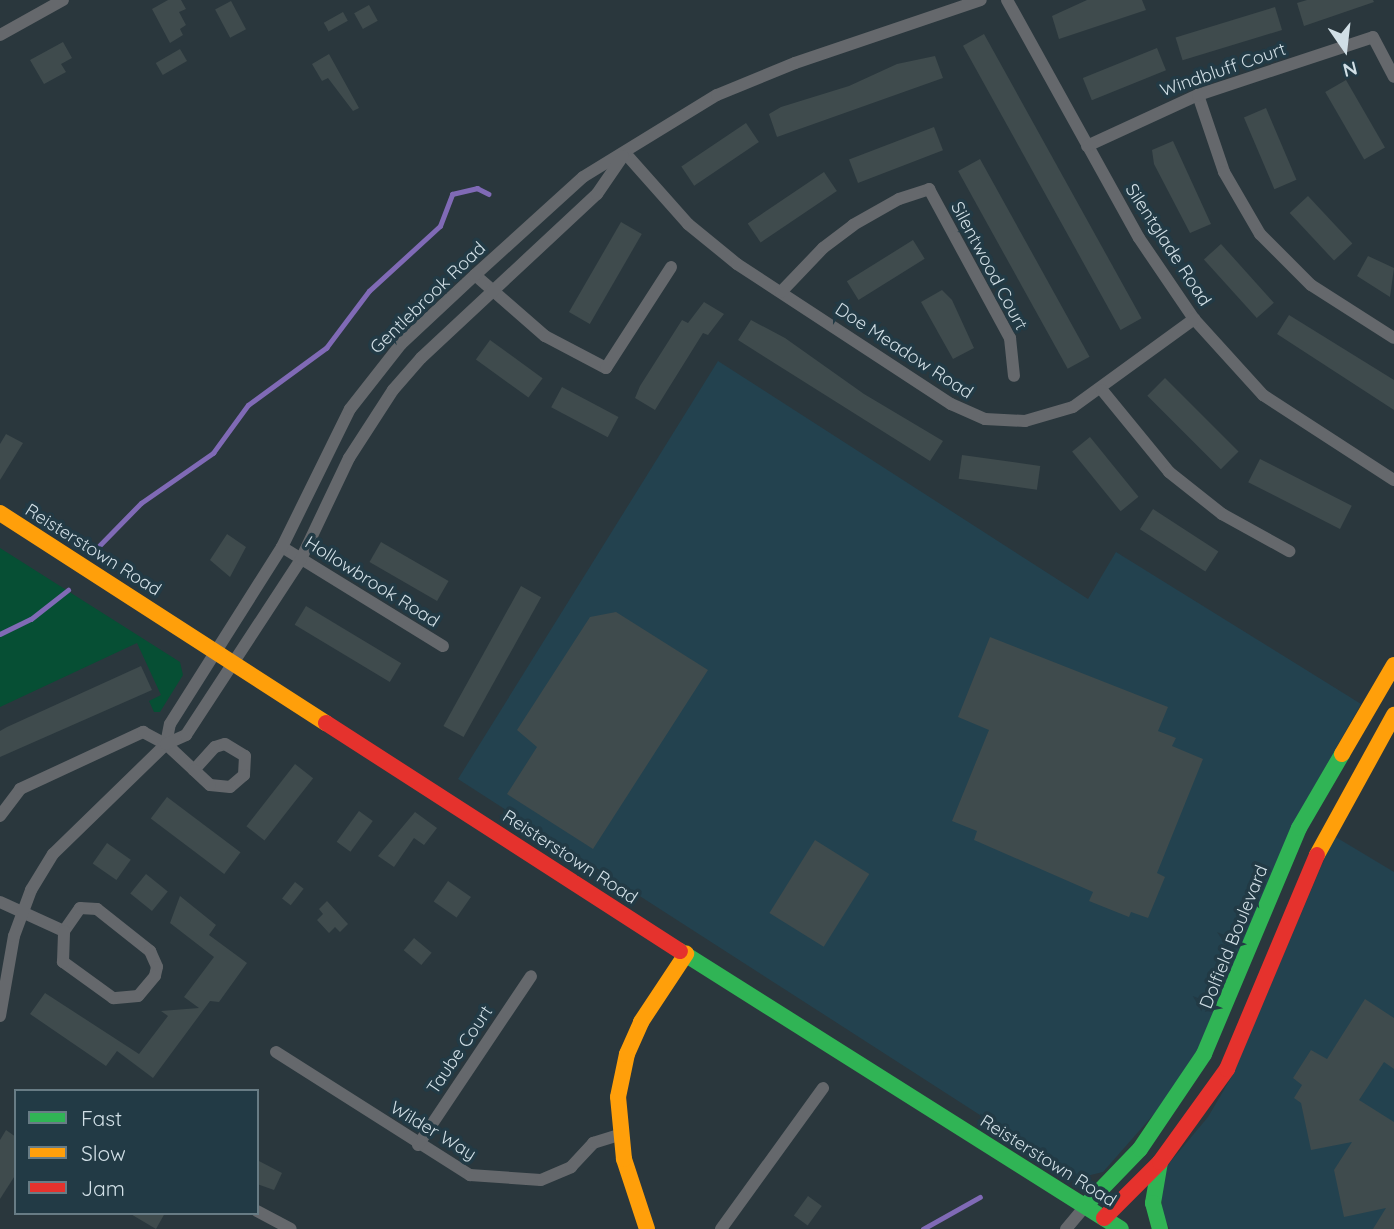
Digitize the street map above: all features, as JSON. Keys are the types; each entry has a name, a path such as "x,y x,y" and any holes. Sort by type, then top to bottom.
{"main road":[{"name":"Reisterstown Road","path":"0,513 686,954 1085,1206 1100,1223 1121,1229"},
{"name":"Dolfield Boulevard","path":"1085,1206 1140,1149 1204,1054 1299,828 1394,665"},
{"path":"1100,1223 1160,1162 1227,1069 1324,839 1394,715"},
{"path":"647,1229 619,1135 618,1097 627,1054 641,1022 686,954"},
{"path":"1160,1162 1153,1203 1160,1229"}],"street":[{"path":"0,34 63,0"},
{"name":"Gentlebrook Road","path":"166,744 170,724 282,547 350,409 401,344 475,275 583,177 625,153 678,117 752,79 981,0"},
{"name":"Silentglade Road","path":"1007,0 1139,238 1194,319 1264,395 1394,480"},
{"name":"Windbluff Court","path":"1087,146 1198,95 1373,37 1394,77"},
{"path":"1198,95 1224,172 1260,234 1311,285 1394,338"},
{"name":"Gentlebrook Road","path":"0,1016 22,912 42,870 60,846 166,744 186,735 236,663 301,559 369,422 421,358 597,194 625,153"},
{"name":"Doe Meadow Road","path":"625,153 688,224 781,292 951,404 985,419 1045,417 1102,390 1194,319"},
{"name":"Silentwood Court","path":"781,292 822,248 853,225 899,199 929,189 1010,338 1014,376"},
{"path":"475,275 545,336 606,368 671,267"},
{"path":"1102,390 1169,472 1222,514 1289,551"},
{"name":"Hollowbrook Road","path":"282,547 443,646"},
{"path":"0,816 20,789 143,732 166,744 194,770"},
{"path":"0,902 64,931"},
{"path":"80,908 97,909 150,951 157,967 155,976 138,996 113,998 63,962 64,931 80,908"},
{"name":"Taube Court","path":"418,1144 531,976"},
{"name":"Wilder Way","path":"276,1052 470,1175 531,1181 563,1173 593,1143 619,1135"},
{"path":"721,1229 823,1088"},
{"path":"1066,1229 1085,1206"},
{"path":"259,1213 291,1229"}],"shaded area":[{"path":"718,361 1088,599 1116,552 1361,704 1292,826 1198,1049 1161,1106 1103,1172 1078,1178 458,779"},
{"path":"1334,836 1394,872 1394,1229 1170,1229 1163,1216 1160,1184 1166,1167 1208,1117 1232,1076"}],"green space":[{"path":"0,548 180,662 183,675 160,712 154,712 149,701 161,695 137,643 0,707"}],"building":[{"path":"168,0 181,0 186,9 179,12 186,25 180,29 183,35 170,43 152,9"},
{"path":"1087,0 1142,0 1146,10 1059,39 1052,16"},
{"path":"1307,0 1374,2 1304,26 1297,3"},
{"path":"231,1 246,29 230,38 215,9"},
{"path":"369,5 378,21 363,29 354,13"},
{"path":"1275,7 1282,30 1183,60 1176,37"},
{"path":"343,12 348,21 329,31 324,23"},
{"path":"984,34 1142,318 1121,330 963,46"},
{"path":"63,42 72,58 61,64 66,72 44,84 30,60"},
{"path":"1157,48 1166,70 1092,100 1083,78"},
{"path":"180,49 187,61 163,75 156,63"},
{"path":"329,54 359,108 353,111 328,78 322,81 312,64"},
{"path":"935,56 943,78 777,137 769,114 781,107 849,86 897,64"},
{"path":"1346,80 1385,148 1364,160 1325,92"},
{"path":"1266,108 1296,180 1274,189 1244,117"},
{"path":"746,123 759,142 694,186 681,167"},
{"path":"934,127 943,150 858,183 849,160"},
{"path":"1173,141 1211,224 1190,233 1154,164 1152,150"},
{"path":"980,159 1090,357 1068,369 958,171"},
{"path":"824,172 837,191 761,243 748,223"},
{"path":"1308,196 1352,244 1334,261 1290,213"},
{"path":"621,222 642,234 590,324 569,312"},
{"path":"913,240 925,259 859,300 847,281"},
{"path":"1221,244 1274,303 1257,318 1204,259"},
{"path":"1368,256 1394,268 1390,297 1357,276"},
{"path":"942,290 952,300 974,348 953,359 921,302"},
{"path":"704,302 724,314 708,335 703,333 655,410 635,398 640,386 682,320 688,323"},
{"path":"1289,315 1394,380 1394,410 1277,334"},
{"path":"751,320 785,338 864,394 943,441 930,461 738,340"},
{"path":"490,340 543,378 528,398 476,359"},
{"path":"1165,378 1239,452 1221,469 1147,396"},
{"path":"562,387 619,417 608,437 551,407"},
{"path":"6,434 23,443 0,480 0,444"},
{"path":"1090,437 1138,497 1121,511 1072,451"},
{"path":"962,455 1040,466 1037,490 959,479"},
{"path":"1260,459 1352,506 1340,529 1248,482"},
{"path":"1153,509 1218,551 1205,572 1140,529"},
{"path":"227,534 246,547 230,577 210,560"},
{"path":"381,542 449,581 437,601 370,562"},
{"path":"521,586 541,597 464,737 443,726"},
{"path":"306,606 401,663 390,682 295,625"},
{"path":"616,612 708,670 593,849 507,794 537,747 517,730 590,617"},
{"path":"990,637 1168,707 1158,731 1176,738 1172,746 1203,759 1157,873 1165,877 1148,918 1131,912 1129,917 1089,901 1093,892 974,840 977,831 952,821 989,730 958,717"},
{"path":"141,666 152,690 0,757 0,731"},
{"path":"295,764 313,778 264,840 246,826"},
{"path":"167,797 240,852 224,874 151,819"},
{"path":"359,811 373,821 350,852 337,842"},
{"path":"415,812 437,828 424,845 414,838 394,867 378,856"},
{"path":"815,840 869,874 824,947 769,913"},
{"path":"107,843 131,860 116,880 93,863"},
{"path":"146,874 168,892 152,911 130,893"},
{"path":"448,881 471,897 457,918 434,901"},
{"path":"295,882 304,889 291,905 282,899"},
{"path":"180,896 216,925 209,935 247,963 219,1002 210,1001 153,1078 117,1051 106,1066 30,1014 45,993 139,1054 168,1016 161,1011 199,1008 184,997 214,957 170,923"},
{"path":"327,901 348,924 340,932 335,927 329,933 317,920 323,914 319,909"},
{"path":"414,938 432,953 421,965 404,950"},
{"path":"1365,999 1394,1018 1394,1069 1384,1062 1359,1100 1394,1122 1394,1229 1373,1229 1386,1208 1344,1217 1334,1170 1352,1142 1311,1150 1301,1103 1294,1098 1302,1085 1293,1078 1311,1050 1327,1059"},
{"path":"6,1130 14,1136 14,1177 0,1199 0,1140"},
{"path":"259,1161 282,1173 274,1190 259,1185"},
{"path":"808,1196 822,1206 808,1225 794,1215"},
{"path":"132,1215 164,1215 156,1229"}],"waterway":[{"path":"94,551 141,503 213,453 248,405 326,348 369,291 440,226 452,194 477,188 489,194"},
{"path":"0,634 31,619 68,590"},
{"path":"923,1229 980,1197"}],"traffic: fast":[{"path":"1085,1206 1140,1149 1204,1054 1299,828 1342,754"},
{"path":"680,951 1121,1229"},
{"path":"1160,1162 1153,1203 1160,1229"}],"traffic: slow":[{"path":"0,513 326,723"},
{"path":"1342,754 1394,665"},
{"path":"1317,855 1394,715"},
{"path":"647,1229 624,1159 618,1097 627,1054 641,1022 686,954"}],"traffic: jam":[{"path":"326,723 680,951"},
{"path":"1104,1218 1160,1162 1227,1069 1317,855"}]}
